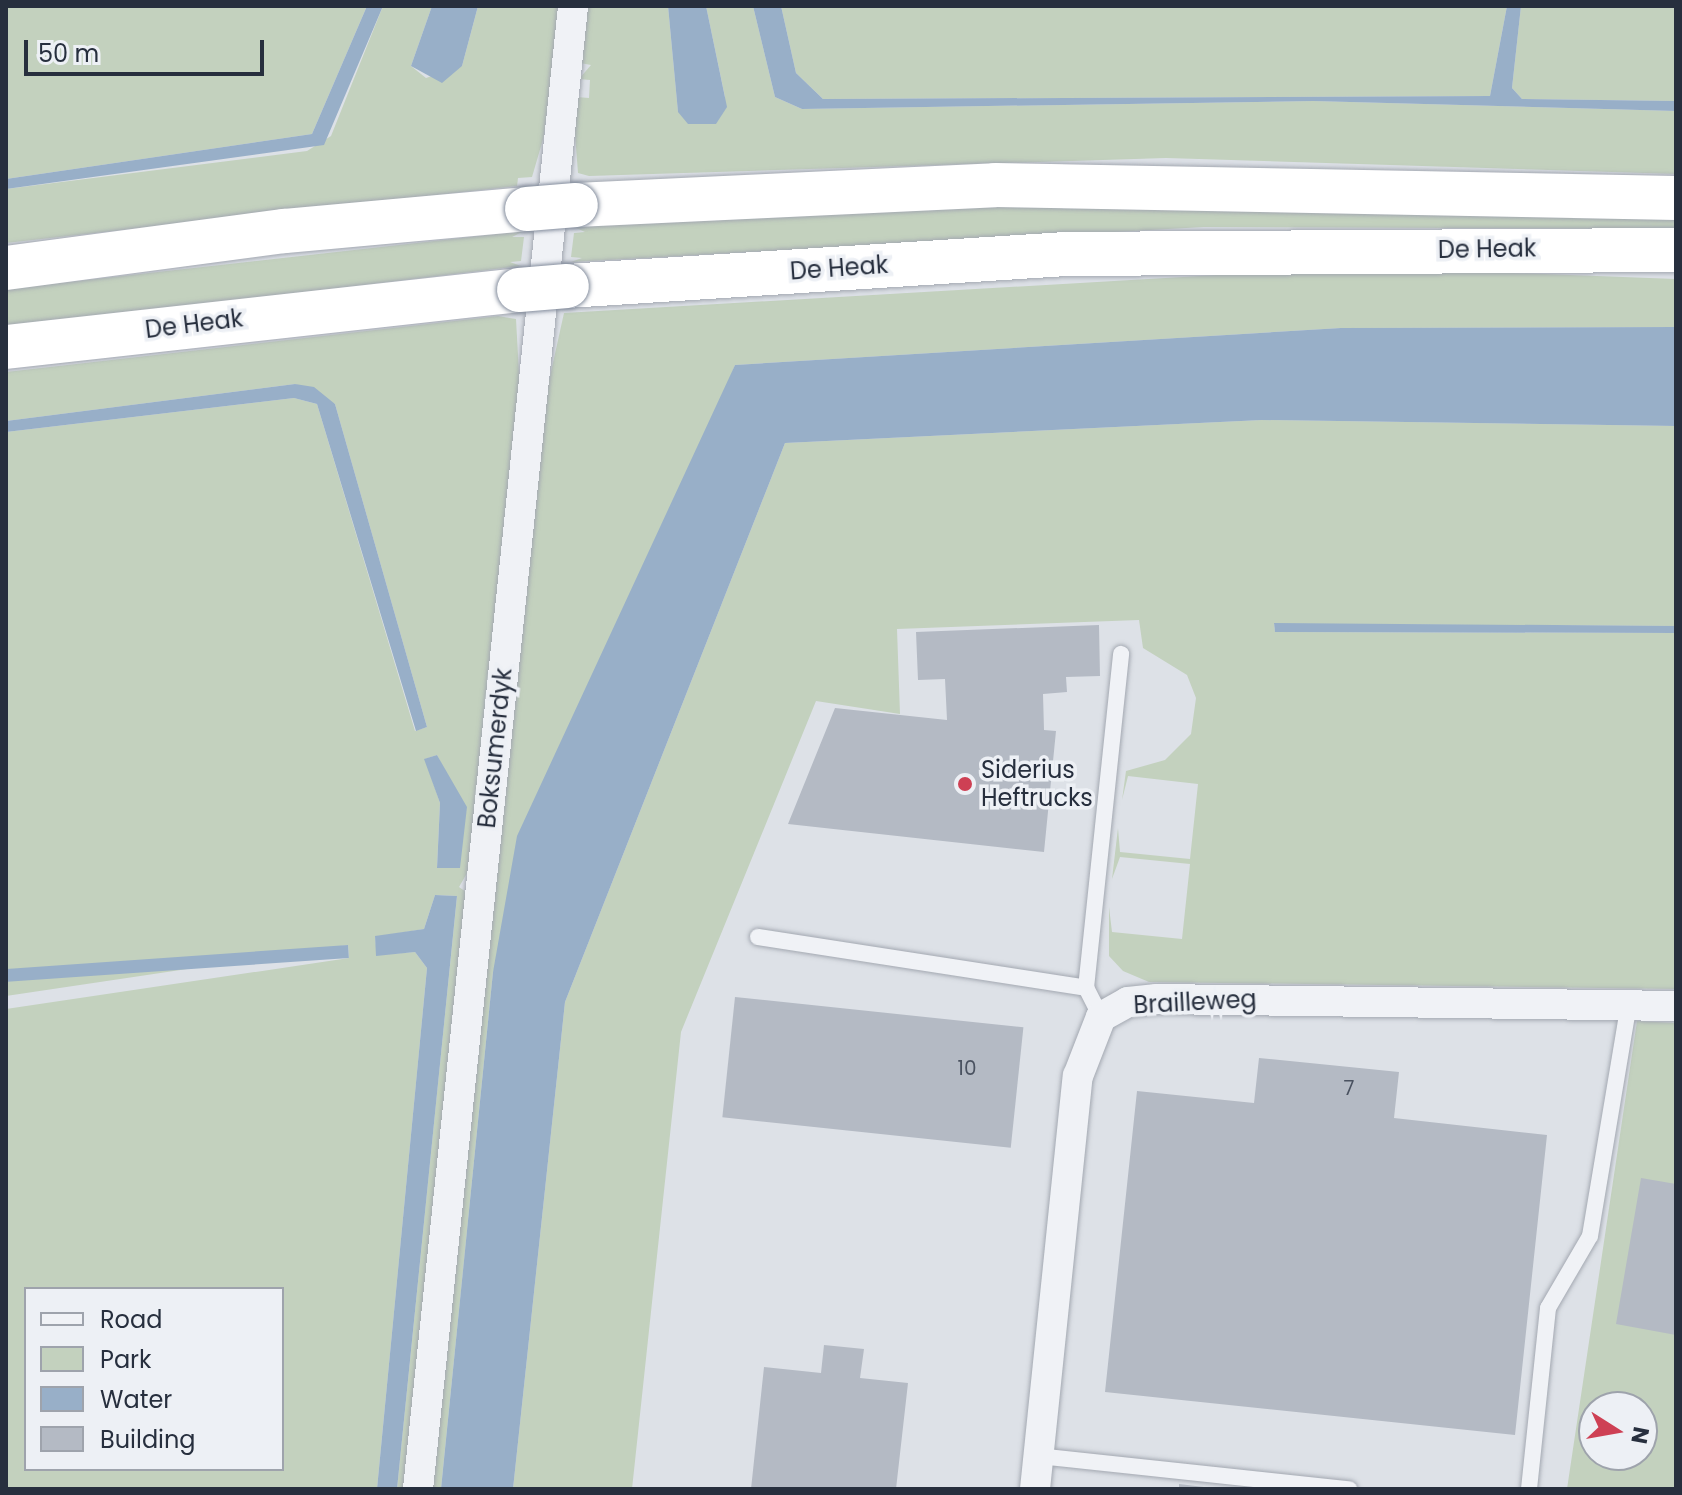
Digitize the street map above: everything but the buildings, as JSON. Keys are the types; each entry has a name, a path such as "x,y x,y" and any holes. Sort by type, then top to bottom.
{"highway":[{"path":"6,268 527,209 995,185 1676,198"},
{"name":"De Heak","path":"6,347 519,290 1066,254 1676,250"}],"street":[{"name":"Boksumerdyk","path":"418,1489 573,6"},
{"name":"Brailleweg","path":"1035,1489 1078,1076 1101,1017 1128,1002 1157,999 1676,1006"}],"lane":[{"path":"1101,1017 1086,988 1121,654"},
{"path":"758,937 1086,988"},
{"path":"1529,1489 1548,1308 1590,1236 1629,1003"},
{"path":"1038,1456 1349,1489"}],"green space":[{"path":"6,6 367,6 312,134 6,179"},
{"path":"383,6 432,6 411,66 426,78 462,66 478,6 560,6 544,136 532,177 518,178 517,186 6,243 6,189 307,151 331,136"},
{"path":"586,6 668,6 678,112 725,97 706,6 753,6 775,97 802,109 1313,101 1676,111 1676,174 1166,158 589,176 578,173 575,134 576,97 589,98 590,80 579,79 591,65 580,63"},
{"path":"781,6 1507,6 1490,96 823,99 796,73"},
{"path":"1521,6 1676,6 1676,101 1522,99 1512,88"},
{"path":"1001,206 1676,218 1676,229 1204,227 571,262 582,258 571,257 574,233 585,232 574,227"},
{"path":"524,231 512,237 524,237 521,261 510,262 521,266 6,328 6,289"},
{"path":"1353,267 1676,279 1676,327 1341,328 735,365 493,972 441,1489 430,1489 545,399 564,313"},
{"path":"498,316 516,319 520,392 470,868 459,887 466,892 407,1489 397,1489 457,896 435,895 424,929 375,937 377,955 415,952 427,968 377,1489 6,1489 6,1009 349,958 348,945 6,996 6,432 294,398 317,404 415,731 427,727 335,404 295,384 6,421 6,372","holes":["437,755 447,775 459,868 437,867 440,803 425,759"]},
{"path":"1262,420 1676,426 1676,626 1274,624 1275,632 1676,633 1676,989 1149,982 1123,971 1109,956 1109,907 1112,932 1182,939 1190,864 1120,857 1112,879 1118,828 1120,852 1190,859 1198,784 1128,776 1122,800 1126,771 1165,760 1191,734 1196,698 1187,675 1143,648 1139,620 897,629 900,714 816,701 681,1032 632,1489 513,1489 565,1002 785,443"},
{"path":"1637,1021 1676,1023 1676,1489 1567,1489 1578,1415 1578,1471 1658,1471 1658,1391 1582,1391"}],"water":[{"path":"367,6 383,6 324,145 6,189 6,179 312,134"},
{"path":"432,6 478,6 462,66 442,83 411,66"},
{"path":"668,6 706,6 727,107 716,124 688,124 678,112"},
{"path":"753,6 781,6 796,73 823,99 1490,96 1507,6 1521,6 1512,88 1522,99 1676,101 1676,111 1313,101 802,109 775,97"},
{"path":"1676,327 1676,426 1262,420 785,443 565,1002 513,1489 441,1489 493,972 517,836 735,365 1341,328"},
{"path":"295,384 314,387 335,404 427,727 416,731 317,404 294,398 6,432 6,421"},
{"path":"1274,623 1676,626 1676,633 1275,632"},
{"path":"437,755 467,807 460,868 437,868 440,803 424,759"},
{"path":"435,895 457,896 397,1489 377,1489 427,968 415,952 376,956 375,936 424,929"},
{"path":"348,945 349,958 6,982 6,969"}],"place":[{"name":"Siderius Heftrucks","path":"965,784"}]}
